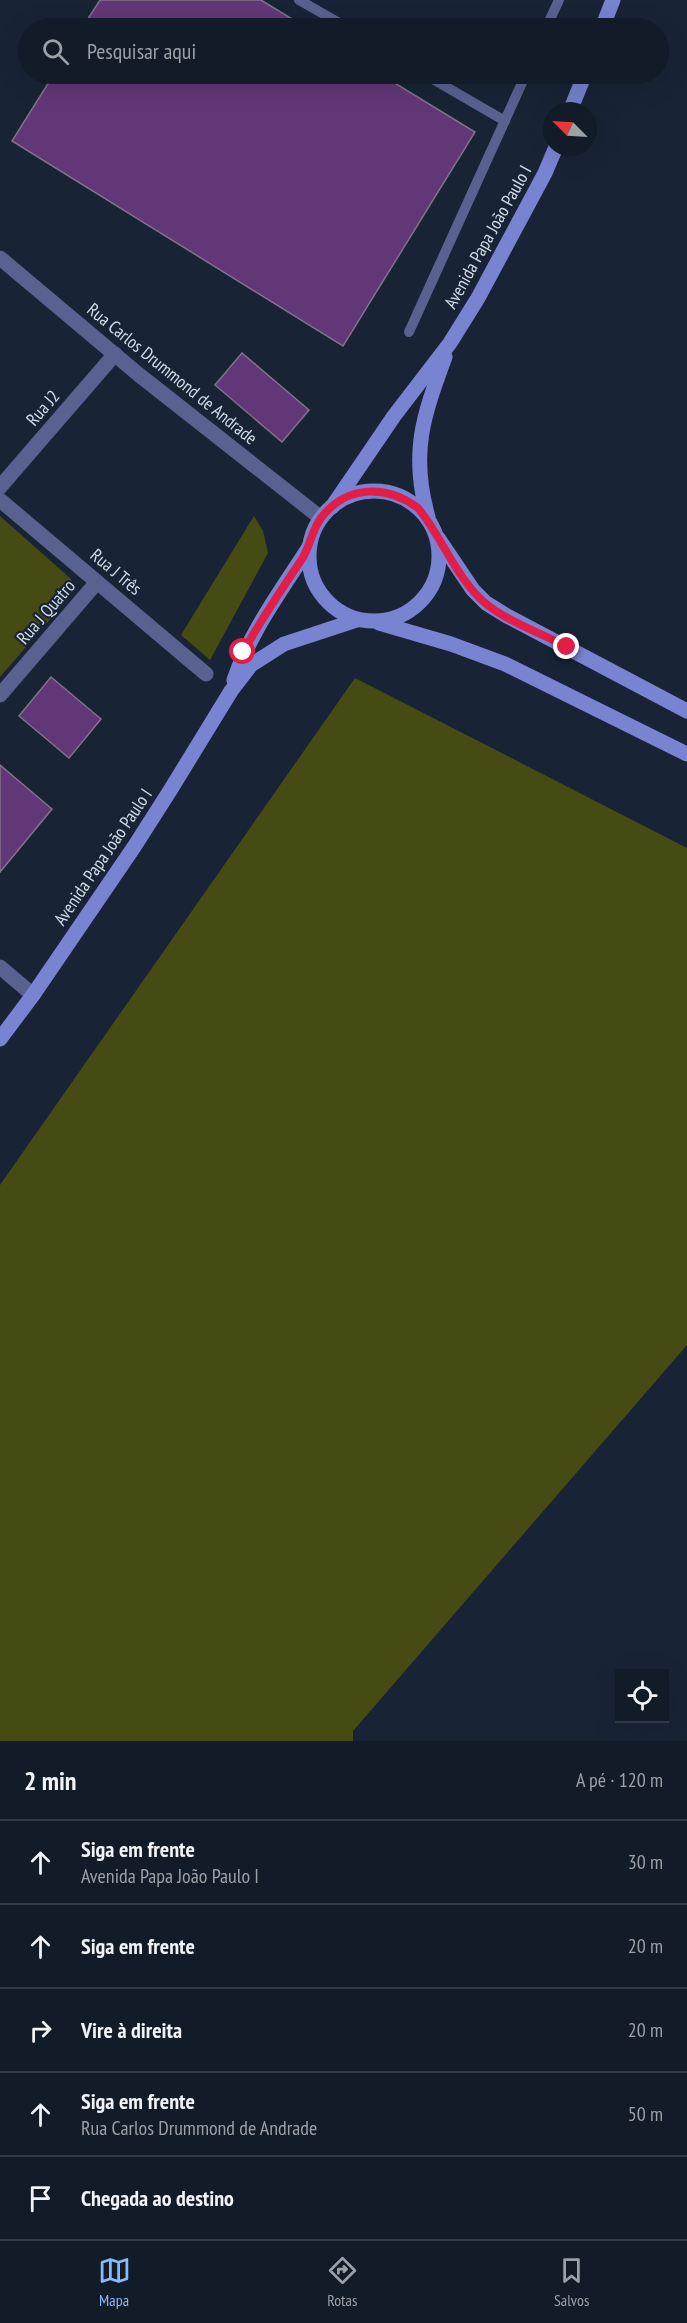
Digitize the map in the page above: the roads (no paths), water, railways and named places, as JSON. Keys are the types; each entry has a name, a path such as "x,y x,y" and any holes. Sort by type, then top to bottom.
{"main road":[{"path":"606,18 613,0"},
{"path":"574,102 581,84"},
{"name":"Avenida Papa João Paulo I","path":"332,507 394,416 450,343 478,298 552,156"},
{"name":"Avenida Papa João Paulo I","path":"428,520 418,471 420,440 425,410 450,343"},
{"path":"687,711 486,603 473,590 428,520 418,508 405,499 383,492 360,492 345,498 321,518 309,547 311,571 320,593 336,609 357,620 373,622 451,644 505,664 687,754"},
{"path":"373,622 403,615 427,594 435,580 439,565 436,534"},
{"name":"Avenida Papa João Paulo I","path":"231,691 243,652 309,547"},
{"name":"Avenida Papa João Paulo I","path":"0,1039 33,995 165,799 231,691 251,665 285,644 357,620"}],"street":[{"name":"Rua Carlos Drummond de Andrade","path":"0,258 115,354 321,518"},
{"name":"Rua J2","path":"0,487 115,354"},
{"name":"Rua J Três","path":"0,500 206,674"},
{"name":"Rua J Quatro","path":"0,695 98,582"},
{"path":"0,967 33,995"}],"lane":[{"path":"299,0 330,18"},
{"path":"551,18 559,0"},
{"path":"441,84 505,121"},
{"path":"409,332 522,84"}]}
